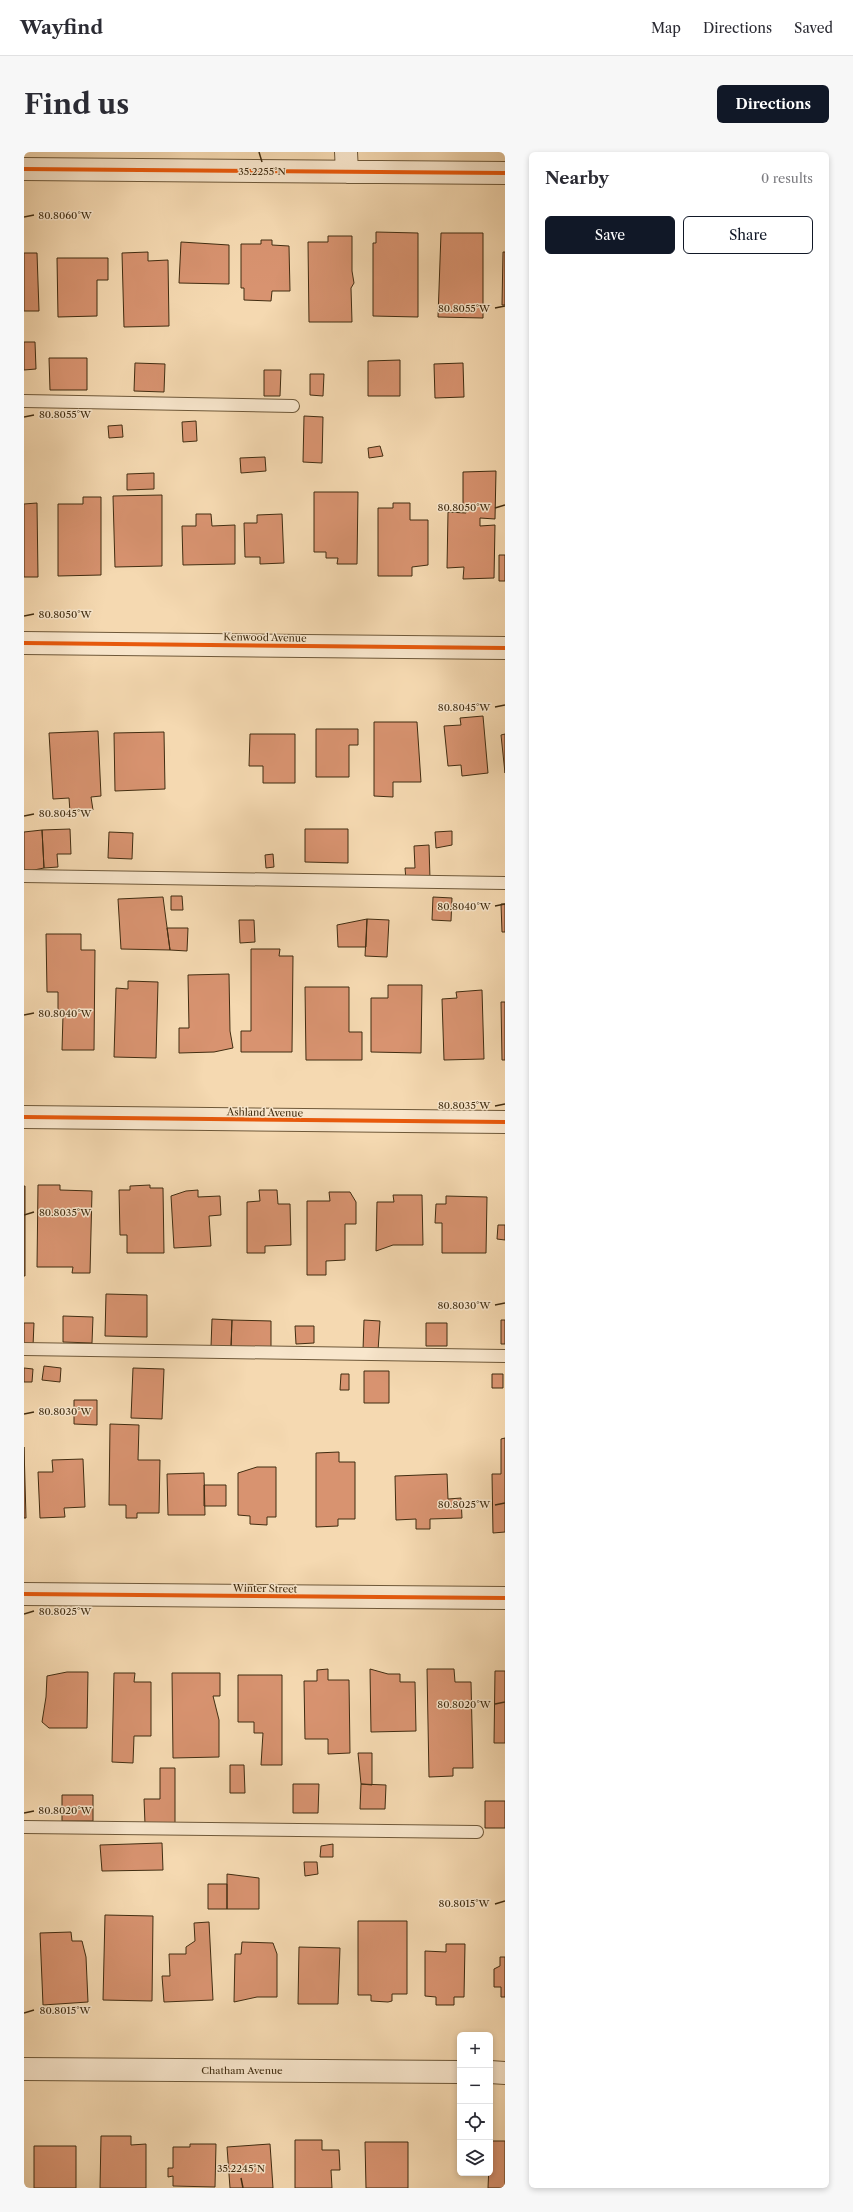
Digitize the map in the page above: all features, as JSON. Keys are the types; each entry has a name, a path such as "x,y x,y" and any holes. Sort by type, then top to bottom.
{"street":[{"path":"24,169 346,162 505,173"},
{"name":"Kenwood Avenue","path":"24,642 505,648"},
{"name":"Ashland Avenue","path":"24,1117 505,1122"},
{"name":"Winter Street","path":"24,1594 505,1598"},
{"name":"Chatham Avenue","path":"24,2069 457,2072"},
{"path":"493,2072 505,2073"}],"lane":[{"path":"24,401 293,406"},
{"path":"24,876 505,883"},
{"path":"24,1349 505,1356"},
{"path":"24,1827 477,1832"}],"building":[{"path":"376,232 418,233 418,317 373,316 373,243 376,243"},
{"path":"441,233 483,233 483,318 438,317"},
{"path":"328,236 352,236 352,271 354,283 351,288 352,322 309,322 308,242 328,242"},
{"path":"261,240 272,240 272,245 289,246 290,291 272,291 271,301 244,300 244,288 241,288 241,244 261,244"},
{"path":"181,242 229,245 229,284 179,283"},
{"path":"148,252 148,261 168,260 169,326 124,327 122,253"},
{"path":"503,252 505,252 505,305 502,305"},
{"path":"24,253 37,253 39,311 24,311"},
{"path":"57,258 108,258 108,280 97,280 97,316 58,317"},
{"path":"24,342 35,342 36,369 24,370"},
{"path":"49,358 87,358 87,390 50,390"},
{"path":"400,360 400,396 368,396 368,361"},
{"path":"135,363 165,364 164,392 134,391"},
{"path":"463,363 464,397 435,398 434,364"},
{"path":"264,370 281,370 280,396 264,396"},
{"path":"310,374 324,374 323,396 310,395"},
{"path":"304,416 323,417 322,463 303,462"},
{"path":"196,421 197,441 183,442 182,422"},
{"path":"122,425 123,437 109,438 108,426"},
{"path":"380,446 383,456 369,458 368,448"},
{"path":"265,457 266,471 241,473 240,458"},
{"path":"496,471 495,519 480,518 480,526 495,525 494,578 463,579 464,567 447,568 448,512 466,513 466,508 463,508 463,472"},
{"path":"154,473 154,489 127,490 127,474"},
{"path":"314,492 358,492 357,564 337,564 338,558 326,558 326,552 314,552"},
{"path":"162,495 162,566 115,567 113,496"},
{"path":"83,497 101,497 101,575 58,576 58,504 83,504"},
{"path":"37,503 38,577 24,577 24,504"},
{"path":"393,503 410,503 410,520 428,520 428,565 412,567 412,576 378,576 378,508 393,508"},
{"path":"196,514 211,514 212,526 235,525 235,564 183,565 182,526 196,526"},
{"path":"282,514 284,563 260,564 260,557 245,557 244,523 257,523 257,515"},
{"path":"499,555 505,555 505,581 499,581"},
{"path":"483,716 488,773 462,776 461,765 448,766 444,726 461,725 460,718"},
{"path":"374,722 417,722 421,782 393,782 393,797 374,796"},
{"path":"316,729 358,729 358,745 349,745 349,777 316,777"},
{"path":"98,731 101,796 91,797 93,810 70,812 69,798 53,799 49,733"},
{"path":"164,732 165,789 115,791 114,733"},
{"path":"250,734 295,734 295,783 263,783 263,766 249,766"},
{"path":"505,734 505,773 501,735"},
{"path":"70,829 71,854 57,854 58,867 44,868 42,830"},
{"path":"305,829 348,829 348,863 305,862"},
{"path":"42,830 44,868 24,872 24,832"},
{"path":"452,831 452,845 436,848 435,832"},
{"path":"109,832 133,833 132,859 108,858"},
{"path":"429,845 430,879 406,880 405,868 415,868 414,846"},
{"path":"273,854 274,867 266,868 265,855"},
{"path":"171,896 182,896 183,910 171,910"},
{"path":"163,897 170,950 121,949 118,899"},
{"path":"433,897 452,898 451,921 432,920"},
{"path":"501,904 505,904 505,932 502,932"},
{"path":"367,919 366,947 338,947 337,925"},
{"path":"367,919 389,920 387,957 365,956"},
{"path":"239,920 254,920 255,942 240,943"},
{"path":"167,928 188,928 187,951 170,950"},
{"path":"46,934 81,934 81,950 95,950 94,1050 62,1050 63,1015 58,1015 58,992 47,992"},
{"path":"251,949 280,949 279,956 293,956 292,1052 241,1052 241,1031 251,1031"},
{"path":"229,974 230,1031 233,1048 214,1052 179,1053 179,1028 189,1028 188,975"},
{"path":"128,981 158,982 156,1058 114,1057 116,988 128,989"},
{"path":"388,985 422,985 421,1053 371,1052 371,998 388,998"},
{"path":"305,987 349,987 349,1032 362,1032 362,1060 306,1060"},
{"path":"482,990 484,1059 444,1060 442,999 457,998 456,992"},
{"path":"501,1002 505,1002 505,1060 502,1060"},
{"path":"38,1185 60,1185 60,1190 92,1191 90,1273 72,1273 73,1267 37,1267"},
{"path":"150,1185 150,1188 163,1188 164,1253 127,1253 127,1235 120,1235 119,1190 130,1190 130,1186"},
{"path":"25,1186 25,1276 24,1276"},
{"path":"198,1190 198,1197 220,1196 221,1215 209,1216 211,1246 174,1248 171,1196 186,1191"},
{"path":"259,1190 277,1190 278,1204 290,1204 291,1245 265,1246 265,1253 247,1253 247,1202 260,1201"},
{"path":"329,1192 350,1192 356,1202 356,1224 345,1224 345,1260 326,1261 326,1275 307,1275 307,1201 330,1201"},
{"path":"393,1195 422,1195 423,1245 393,1245 376,1251 377,1202 394,1202"},
{"path":"446,1196 487,1197 486,1253 442,1253 442,1223 435,1223 436,1204 446,1204"},
{"path":"498,1225 505,1225 505,1240 497,1239"},
{"path":"106,1294 147,1295 147,1337 105,1336"},
{"path":"63,1316 93,1317 92,1343 63,1342"},
{"path":"212,1319 232,1320 231,1348 211,1347"},
{"path":"232,1320 271,1321 271,1348 231,1348"},
{"path":"364,1320 380,1321 378,1351 363,1350"},
{"path":"501,1320 505,1320 505,1344 501,1344"},
{"path":"24,1323 34,1323 33,1346 24,1346"},
{"path":"426,1323 447,1323 447,1346 426,1346"},
{"path":"295,1326 314,1326 314,1343 296,1344"},
{"path":"44,1366 61,1368 60,1382 42,1380"},
{"path":"24,1368 33,1369 32,1382 24,1382"},
{"path":"133,1368 164,1369 162,1419 131,1418"},
{"path":"364,1371 389,1371 389,1403 364,1403"},
{"path":"341,1374 349,1374 349,1390 340,1390"},
{"path":"492,1374 503,1374 503,1388 492,1388"},
{"path":"74,1400 97,1400 97,1425 74,1424"},
{"path":"110,1424 139,1425 138,1460 160,1460 159,1513 137,1513 137,1518 126,1518 126,1505 109,1505"},
{"path":"505,1438 505,1532 493,1533 492,1474 501,1474 501,1439"},
{"path":"24,1447 26,1518 24,1518"},
{"path":"339,1452 339,1462 355,1462 355,1519 338,1519 338,1526 316,1527 316,1453"},
{"path":"83,1459 85,1507 64,1508 65,1517 40,1518 38,1472 53,1472 52,1460"},
{"path":"257,1467 276,1467 276,1517 267,1517 267,1525 250,1524 250,1516 238,1515 238,1473"},
{"path":"204,1473 205,1515 168,1515 167,1474"},
{"path":"447,1474 448,1499 461,1498 462,1518 430,1519 430,1529 416,1529 416,1519 396,1520 395,1476"},
{"path":"204,1485 226,1485 226,1506 204,1506"},
{"path":"328,1669 328,1680 349,1680 350,1753 328,1754 328,1739 305,1739 304,1681 317,1681 317,1670"},
{"path":"370,1669 388,1674 400,1674 400,1682 415,1682 416,1731 371,1732"},
{"path":"427,1669 454,1669 455,1682 471,1682 473,1768 453,1768 453,1776 429,1777"},
{"path":"495,1671 505,1671 505,1743 494,1743"},
{"path":"67,1672 88,1672 87,1728 49,1728 42,1722 46,1697 47,1676"},
{"path":"114,1673 135,1673 134,1682 151,1682 151,1736 134,1736 133,1763 112,1762"},
{"path":"172,1673 220,1673 220,1696 213,1696 219,1720 219,1757 173,1758"},
{"path":"238,1675 282,1675 282,1765 261,1765 263,1733 254,1733 254,1722 238,1722"},
{"path":"358,1753 372,1753 372,1785 361,1784"},
{"path":"230,1765 244,1765 245,1793 230,1793"},
{"path":"160,1768 175,1768 175,1823 145,1824 144,1799 160,1799"},
{"path":"293,1784 319,1784 318,1813 293,1813"},
{"path":"361,1784 386,1785 385,1809 360,1809"},
{"path":"62,1795 93,1795 93,1821 62,1821"},
{"path":"485,1801 505,1801 505,1828 485,1828"},
{"path":"162,1843 163,1870 102,1871 100,1845"},
{"path":"333,1844 333,1857 320,1857 321,1846"},
{"path":"304,1862 317,1862 318,1874 305,1876"},
{"path":"227,1874 259,1878 259,1909 227,1909"},
{"path":"208,1884 227,1884 227,1909 208,1909"},
{"path":"105,1915 153,1916 152,2001 103,2000"},
{"path":"358,1921 407,1921 407,1994 392,1994 392,2001 388,2002 371,2001 371,1995 358,1995"},
{"path":"209,1922 213,2000 164,2002 162,1976 170,1976 169,1954 186,1954 186,1947 195,1941 194,1923"},
{"path":"71,1932 72,1941 82,1941 86,1957 88,2002 43,2005 40,1933"},
{"path":"242,1942 273,1943 277,1954 277,1997 257,1997 234,2002 235,1954 241,1954"},
{"path":"446,1944 465,1944 464,1997 454,1997 454,2005 436,2005 436,1997 425,1996 425,1951 446,1952"},
{"path":"299,1947 340,1948 338,2004 298,2004"},
{"path":"500,1957 505,1957 505,1997 501,1997 501,1987 494,1987 494,1969 500,1966"},
{"path":"101,2136 131,2136 131,2145 146,2144 146,2188 100,2188"},
{"path":"295,2140 322,2140 322,2150 339,2150 340,2170 331,2170 332,2188 295,2188"},
{"path":"493,2141 505,2141 505,2188 488,2188 489,2176 493,2176"},
{"path":"365,2142 408,2142 408,2188 366,2188"},
{"path":"190,2144 216,2144 215,2187 173,2186 173,2176 168,2177 168,2168 173,2168 173,2147 190,2147"},
{"path":"270,2144 273,2188 230,2188 227,2147"},
{"path":"34,2146 76,2146 76,2188 34,2188"}],"cycle path":[{"path":"24,169 505,173"},
{"path":"24,643 505,648"},
{"path":"24,1117 505,1122"},
{"path":"24,1594 505,1598"}]}
